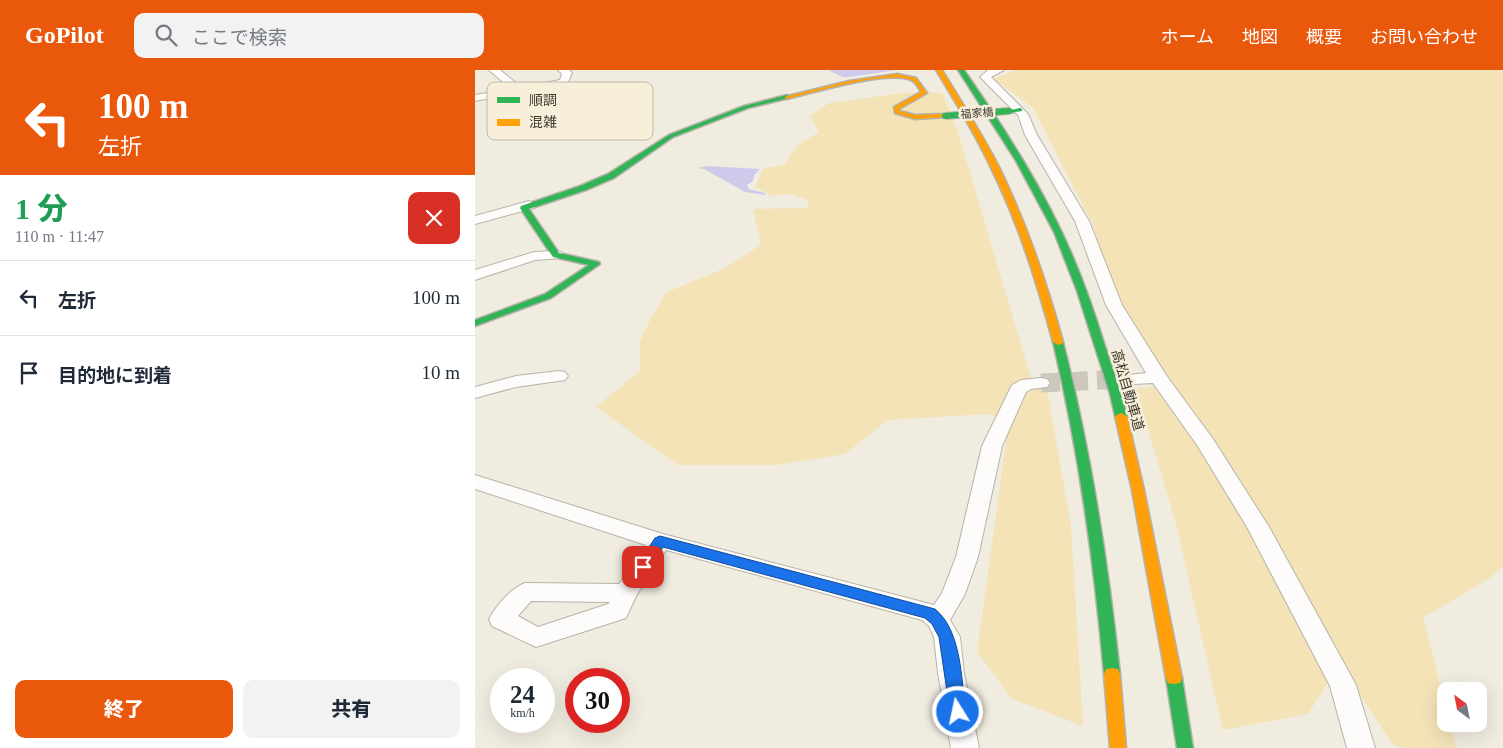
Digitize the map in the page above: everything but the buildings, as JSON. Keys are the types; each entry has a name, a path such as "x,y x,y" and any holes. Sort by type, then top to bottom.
{"main road":[{"path":"939,70 972,122 1002,181 1036,266 1061,349 1072,396 1096,531 1118,748"},
{"name":"高松自動車道","path":"961,70 995,119 1034,186 1065,250 1116,394 1138,490 1176,688 1185,748"},
{"name":"福家橋","path":"529,205 583,188 611,176 671,136 694,126 755,105 849,83 888,77 910,77 921,85 924,93 896,108 897,112 915,117 1015,111"},
{"path":"475,323 548,296 596,264 556,255 534,222 525,214 524,208 529,205"}],"street":[{"path":"494,70 509,82"},
{"path":"563,70 567,73 564,82"},
{"path":"999,70 985,77 1015,111 1083,220 1114,305 1158,376 1207,443 1258,528 1343,685 1361,748"},
{"path":"475,220 529,205"},
{"path":"475,275 534,256 556,255"},
{"path":"475,393 503,383 527,378 559,376"},
{"path":"1134,379 1158,376"},
{"path":"938,620 953,594 967,557 993,446 1018,389 1027,384 1041,383"},
{"path":"475,482 660,541 930,613 938,620 947,637 951,673 965,748"},
{"path":"626,593 660,541"}],"shaded area":[{"path":"828,70 896,70 843,77"},
{"path":"1016,70 1503,70 1503,566 1490,578 1423,618 1439,682 1437,682 1437,732 1452,732 1457,748 1403,748 1392,744 1340,664 1308,714 1223,730 1175,520 1136,389 1170,384 1121,306 1091,221 1033,108 994,79"},
{"path":"903,93 942,93 957,129 1030,375 1047,389 1071,526 1083,726 1012,699 977,652 1009,421 988,414 888,420 845,454 777,465 678,465 596,407 640,371 640,341 667,292 723,269 761,245 753,209 807,208 809,201 791,194 772,196 755,187 763,169 785,164 795,147 819,132 810,116 829,103"},
{"path":"708,166 760,169 754,175 753,181 747,185 749,189 765,193 766,195 745,192 704,169 697,168"}],"tunnel":[{"path":"1041,383 1124,379"}],"traffic: fast":[{"path":"961,70 992,115 1020,161 1058,232 1082,291 1116,394 1121,416"},
{"path":"475,323 548,296 596,264 556,255 524,208 583,188 611,176 671,136 746,107 787,97"},
{"path":"1009,111 1020,110"},
{"path":"945,116 1009,111"},
{"path":"1058,342 1077,424 1092,507 1112,674"},
{"path":"1174,678 1185,748"}],"traffic: slow":[{"path":"939,70 979,136 1007,193 1036,267 1058,342"},
{"path":"787,97 866,79 897,76 909,77 918,83 924,93 896,108 897,112 915,117 945,116"},
{"path":"1121,416 1138,490 1174,678"},
{"path":"1112,674 1118,748"}],"route":[{"path":"643,567 660,541 930,613 938,620 947,637 958,712"}]}
